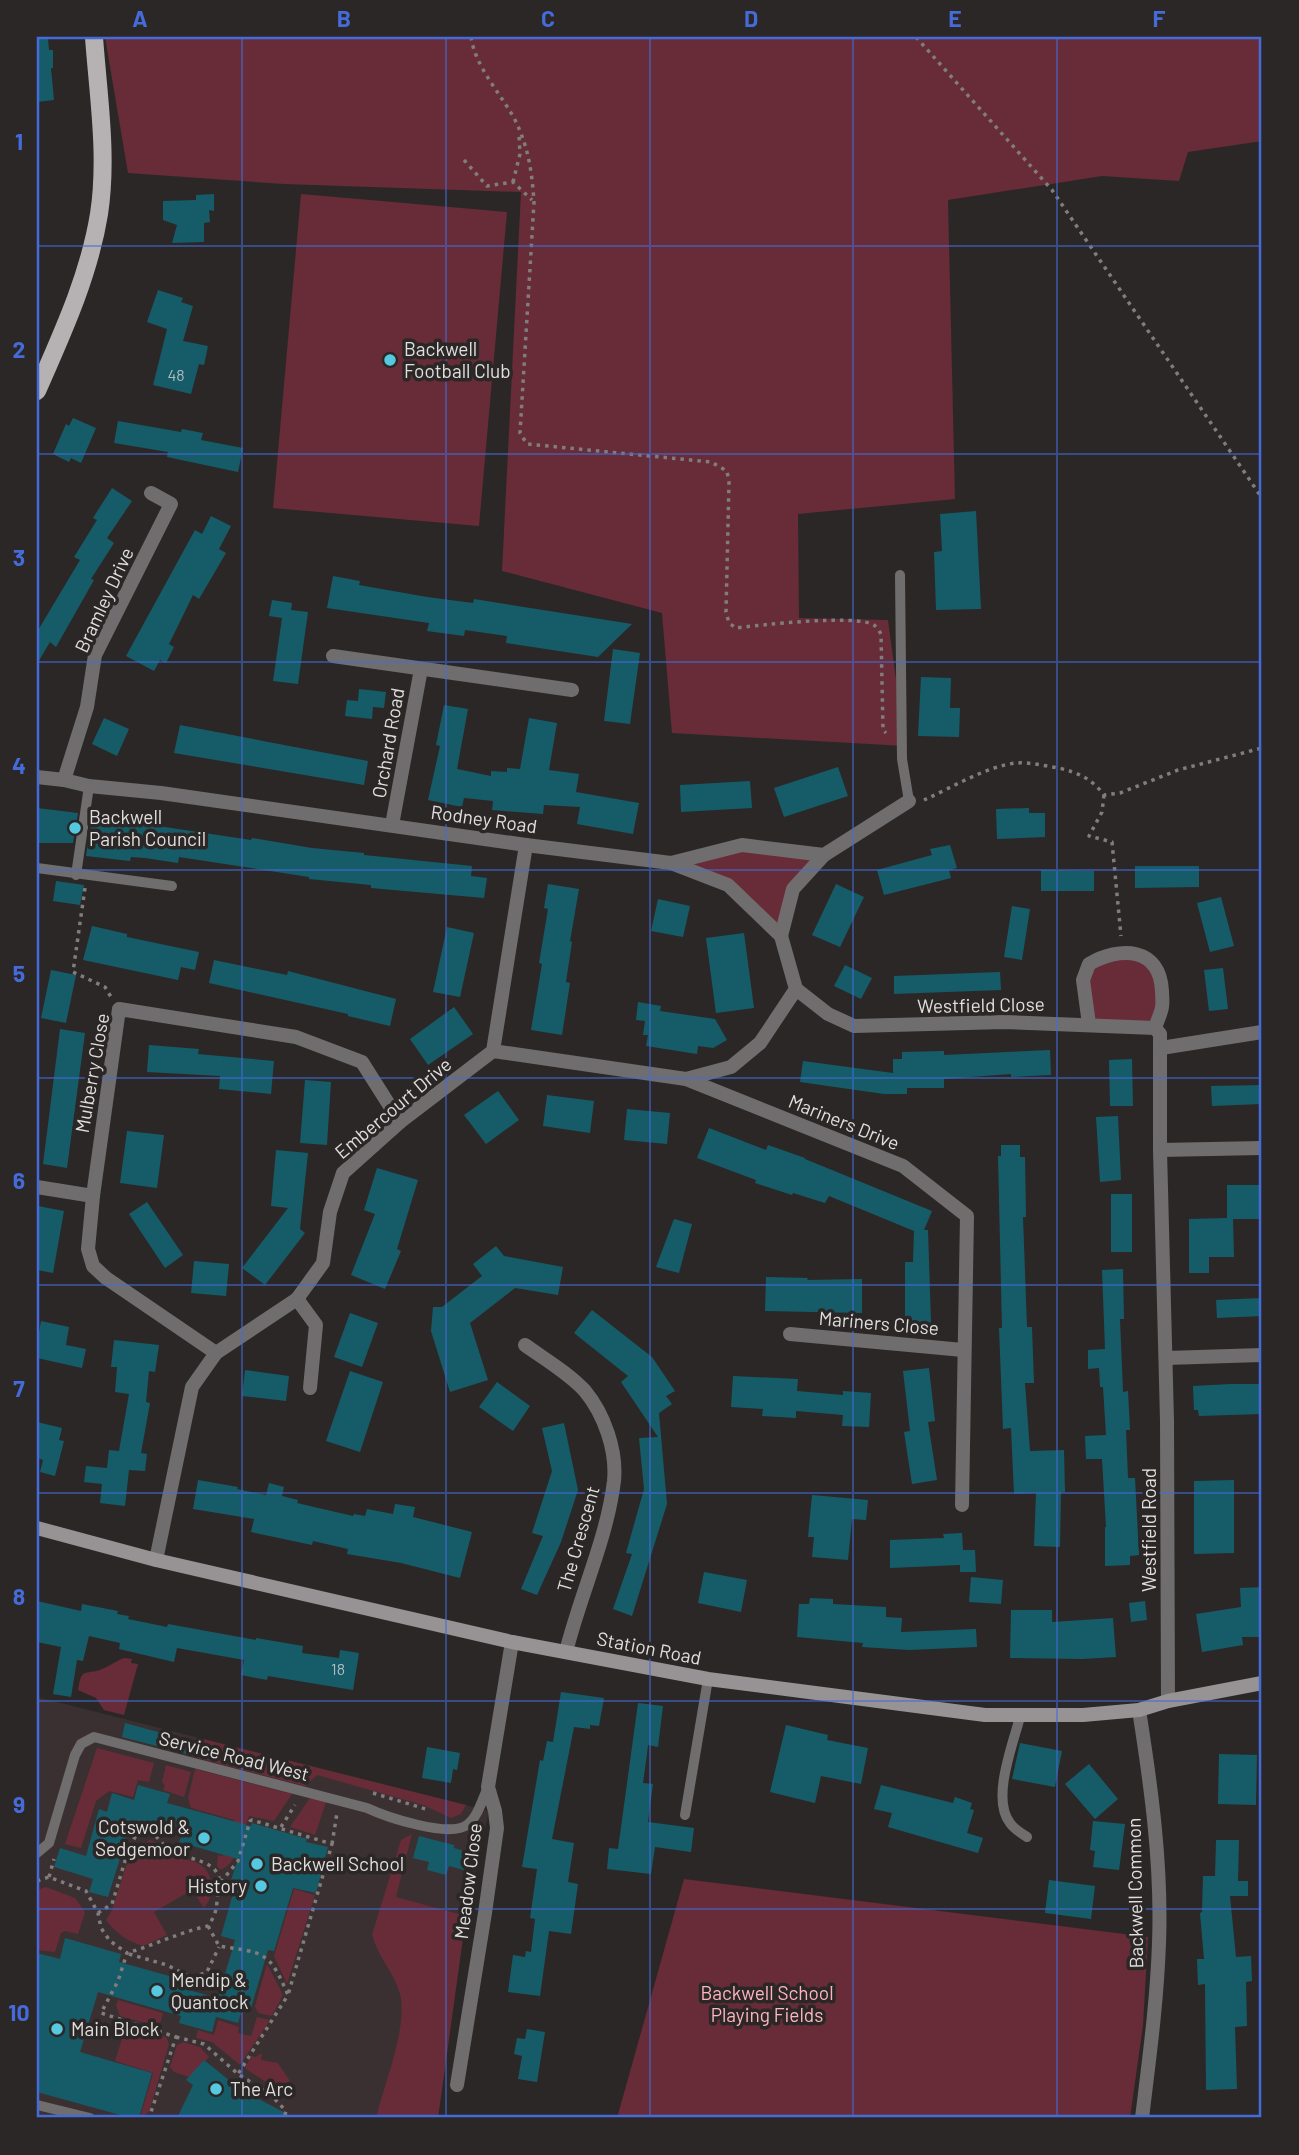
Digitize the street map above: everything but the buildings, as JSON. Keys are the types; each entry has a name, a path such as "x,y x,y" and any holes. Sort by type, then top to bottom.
{"main road":[{"path":"37,391 85,271 99,213 102,151 94,37"}],"street":[{"name":"Bramley Drive","path":"64,780 87,708 95,655 172,504 150,493"},
{"name":"Orchard Road","path":"333,656 454,671 572,690"},
{"name":"Orchard Road","path":"392,825 421,669"},
{"name":"Rodney Road","path":"37,777 671,863 742,845 824,855"},
{"path":"686,1079 731,1067 760,1043 796,989 781,936 793,889 824,855 909,801"},
{"path":"493,1051 526,845"},
{"path":"671,863 728,885 781,936"},
{"path":"1089,1024 1083,980 1089,964 1105,954 1122,952 1140,955 1153,964 1158,972 1162,984 1163,1006 1155,1028 1160,1034 1161,1048 1262,1032"},
{"name":"Westfield Close","path":"796,989 828,1014 854,1026 1005,1022 1155,1028"},
{"name":"Mulberry Close","path":"216,1353 106,1278 93,1266 88,1249 120,1009 296,1037 362,1062 400,1122"},
{"name":"Westfield Road","path":"1161,1048 1168,1701"},
{"name":"Mariners Drive","path":"493,1051 686,1079 903,1166 967,1216 962,1505"},
{"name":"Embercourt Drive","path":"156,1560 192,1387 216,1353 297,1299 323,1263 330,1212 343,1173 400,1122 493,1051"},
{"path":"1160,1150 1262,1148"},
{"path":"37,1187 93,1196"},
{"path":"297,1299 316,1325 310,1388"},
{"name":"Mariners Close","path":"790,1334 963,1350"},
{"name":"The Crescent","path":"525,1345 584,1390 603,1420 613,1451 614,1479 604,1529 566,1652"},
{"path":"1166,1358 1262,1355"},
{"name":"Station Road","path":"37,1528 156,1560 512,1642 708,1679 985,1715 1083,1715 1139,1710 1168,1701 1262,1683"},
{"name":"Meadow Close","path":"457,2085 497,1828 488,1787 512,1642"},
{"name":"Backwell Common","path":"1139,1710 1150,1776 1156,1843 1159,1941 1154,2020 1142,2118"}],"lane":[{"path":"900,575 902,759 909,801"},
{"path":"81,875 89,786"},
{"path":"37,868 172,886"},
{"path":"685,1815 708,1679"},
{"path":"1020,1717 1003,1780 1002,1810 1010,1824 1027,1837"},
{"name":"Service Road West","path":"37,1853 49,1843 75,1755 81,1744 94,1737 367,1808 390,1818 455,1830 464,1828 476,1815 488,1787"},
{"path":"37,2105 90,2118"}],"path":[{"path":"471,37 484,69 527,147 532,174 534,202 520,433 527,444 711,462 727,471 726,612 729,623 736,628 795,621 862,622 873,625 881,634 883,730 890,740 902,740"},
{"path":"916,37 1052,190 1262,498"},
{"path":"513,182 520,154 519,133"},
{"path":"464,160 487,186 513,182"},
{"path":"513,182 534,202"},
{"path":"1104,795 1120,793 1178,770 1262,748"},
{"path":"909,801 922,801 1015,763 1039,764 1075,772 1094,782 1104,795 1102,812 1088,836 1112,842 1122,952"},
{"path":"81,875 73,972 105,987 120,1009"},
{"path":"281,1827 304,1791"},
{"path":"127,1953 185,1931 208,1926 217,1913 221,1882 238,1861 250,1821 281,1827 332,1844 288,1994 238,2074"},
{"path":"98,1913 111,1904 136,1835 148,1833 160,1838 169,1849 201,1860 214,1869 221,1882"},
{"path":"37,1881 49,1877 86,1891 98,1913 101,1928 110,1941 127,1953 167,1965 192,1978 207,1972 219,1947"},
{"path":"208,1926 219,1947"},
{"path":"219,1947 264,1955 278,1970 288,1994"},
{"path":"127,1953 118,1981 101,2012 204,2044 238,2074 271,2095 286,2110 284,2118"},
{"path":"149,2118 176,2036"}],"shaded area":[{"name":"Backwell School","path":"37,1697 489,1811 466,1916 438,2118 37,2118"}],"green space":[{"path":"105,37 1262,37 1262,141 1188,152 1179,181 1102,176 948,200 955,499 798,514 799,618 888,620 905,746 672,733 662,613 502,571 521,192 284,184 128,173"},
{"name":"Backwell Football Club","path":"301,194 507,212 479,526 273,508"},
{"path":"742,845 823,855 793,889 781,936 729,885 671,863"},
{"path":"1122,952 1158,972 1155,1028 1089,1024 1089,964"},
{"path":"124,1658 132,1659 131,1663 138,1664 124,1715 104,1710 96,1698 78,1690 85,1673 102,1669"},
{"path":"199,1738 466,1805 461,1814 451,1818 423,1805 317,1775 305,1786 194,1757"},
{"path":"97,1748 154,1763 149,1782 138,1780 133,1797 109,1791 96,1801 81,1848 65,1844"},
{"path":"166,1765 191,1772 184,1797 163,1790"},
{"path":"195,1769 292,1794 274,1821 249,1816 237,1854 221,1870 217,1866 218,1855 223,1856 234,1820 191,1808 188,1798"},
{"path":"310,1798 326,1802 315,1835 290,1827"},
{"path":"412,1834 396,1897 466,1916 438,2118 376,2118 398,2039 402,2007 398,1987 372,1935 401,1840"},
{"path":"149,1840 172,1855 196,1862 208,1873 212,1885 208,1903 204,1908 192,1890 154,1912 167,1935 143,1946 123,1936 106,1920 112,1910 126,1866"},
{"name":"Backwell School Playing Fields","path":"684,1879 1148,1937 1143,2025 1130,2118 617,2118"},
{"path":"46,1887 75,1898 85,1912 78,1934 65,1931 61,1933 55,1952 37,1950 37,1890"},
{"path":"294,1889 315,1895 287,1984 274,1956"},
{"path":"267,1964 283,1995 272,2016 258,2013 255,2006"},
{"path":"118,2000 163,2013 159,2027 120,2016 116,2005"},
{"path":"257,2017 270,2020 240,2065 212,2042 196,2038 198,2030 214,2035 218,2020 239,2027 238,2033 251,2036"},
{"path":"126,2026 166,2037 169,2044 149,2112 140,2118 153,2073 115,2061"},
{"path":"183,2042 200,2047 209,2057 189,2077 174,2072 170,2067 177,2045"},
{"path":"262,2053 261,2060 278,2063 290,2081 276,2088 247,2070 245,2067 252,2056"}],"place":[{"name":"Backwell Football Club","path":"390,360"},
{"name":"Backwell Parish Council","path":"75,828"},
{"name":"Cotswold & Sedgemoor","path":"204,1838"},
{"name":"Backwell School","path":"257,1864"},
{"name":"History","path":"261,1886"},
{"name":"Mendip & Quantock","path":"157,1991"},
{"name":"Main Block","path":"57,2029"},
{"name":"The Arc","path":"216,2089"}]}
